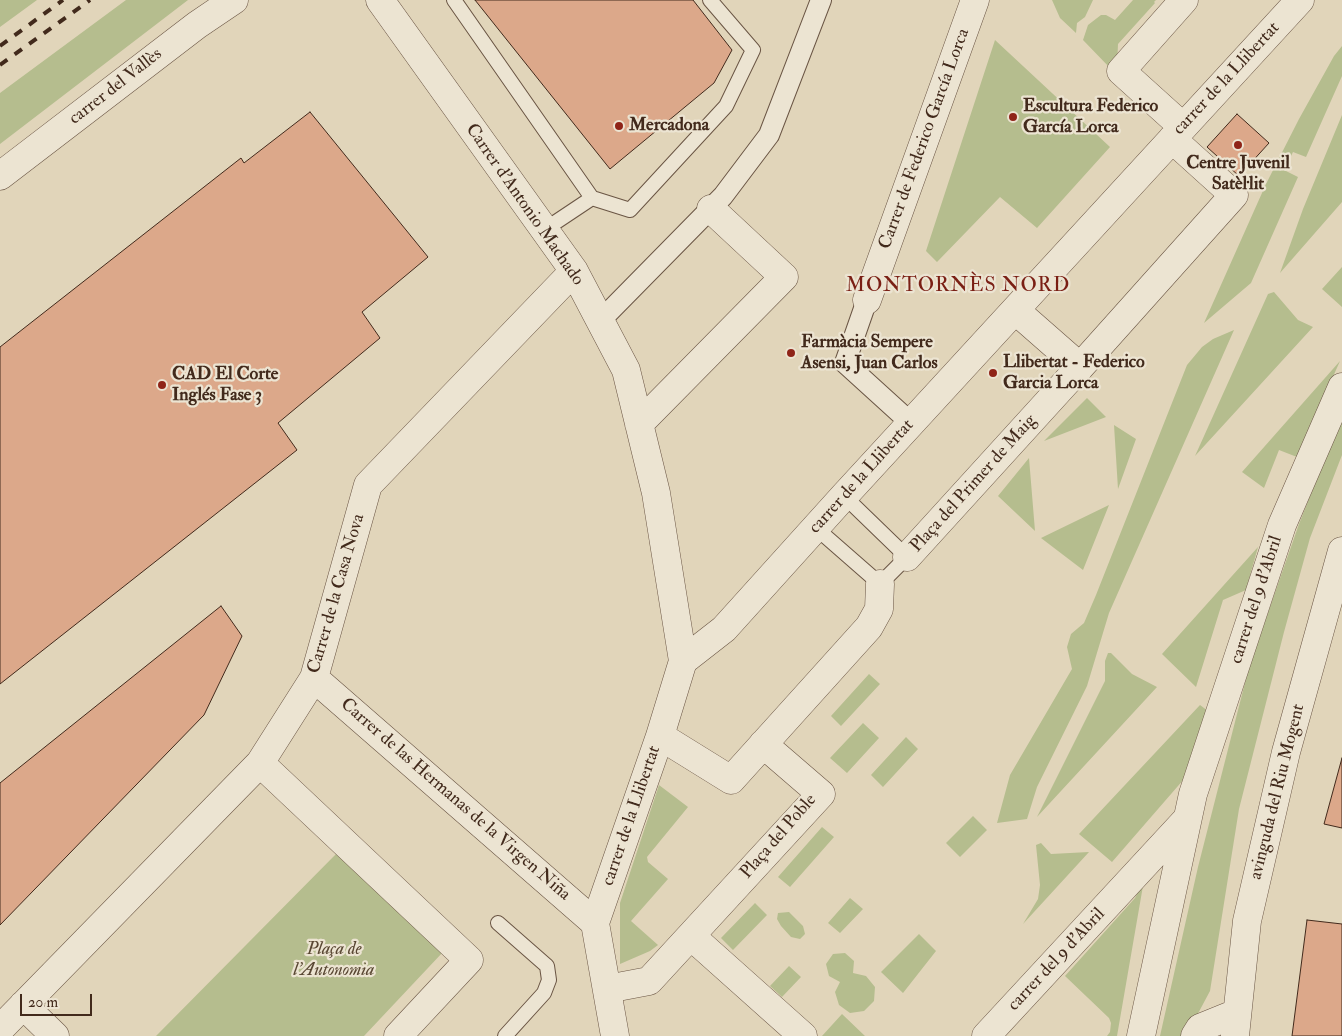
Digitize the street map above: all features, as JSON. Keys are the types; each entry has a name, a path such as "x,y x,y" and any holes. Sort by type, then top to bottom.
{"street":[{"name":"carrer del Vallès","path":"0,176 197,25 234,0"},
{"name":"Carrer d'Antonio Machado","path":"380,0 574,272 626,370 656,493 683,661"},
{"path":"600,321 723,196 770,135 821,0"},
{"name":"Carrer de Federico García Lorca","path":"911,423 844,363 975,0"},
{"name":"carrer de la Llibertat","path":"1178,133 1120,70 1184,0"},
{"name":"carrer de la Llibertat","path":"616,1036 595,923 660,736 683,661 724,629 1300,0"},
{"name":"Plaça del Primer de Maig","path":"907,557 1234,195 1178,133"},
{"path":"639,424 784,277 711,209"},
{"name":"Carrer de la Casa Nova","path":"0,1029 260,763 314,678 368,485 574,272"},
{"path":"1015,310 1080,367"},
{"name":"carrer del 9 d'Abril","path":"1141,1036 1193,794 1282,524 1342,387"},
{"name":"avinguda del Riu Mogent","path":"1236,1024 1247,921 1286,752 1342,551"},
{"path":"660,736 731,780 869,627 879,609 880,584"},
{"name":"Carrer de las Hermanas de la Virgen Niña","path":"314,678 595,923"},
{"name":"Plaça del Poble","path":"607,989 649,981 821,794 763,744"},
{"path":"260,763 469,960 398,1036"},
{"name":"carrer del 9 d'Abril","path":"986,1036 1188,818"},
{"path":"691,936 804,1036"},
{"path":"23,1005 55,1036"},
{"path":"1195,1036 1200,1028 1236,1024"}],"lane":[{"path":"454,0 592,198 630,210 726,106 753,50 710,0"},
{"path":"544,230 592,198"},
{"path":"816,528 880,584 907,557 844,496"},
{"path":"498,923 548,966 549,980 544,993 505,1036"}],"green space":[{"path":"0,0 37,0 0,27"},
{"path":"126,0 188,0 0,144 0,93"},
{"path":"1052,0 1093,0 1085,17 1077,23 1076,33 1060,18"},
{"path":"1133,0 1156,0 1118,44 1117,67 1111,69 1083,40 1088,25 1101,15 1106,15 1115,20"},
{"path":"995,40 1110,147 1037,228 1000,197 937,262 926,251"},
{"path":"1342,46 1342,76 1306,157 1293,152 1284,170 1298,177 1251,283 1204,323 1266,184 1299,119 1334,56"},
{"path":"1342,115 1342,202 1280,273 1303,209"},
{"path":"1342,267 1342,307 1322,289"},
{"path":"1274,292 1298,320 1313,327 1195,456 1268,294"},
{"path":"1234,330 1109,613 1087,686 1037,787 1027,819 997,823 1010,775 1072,669 1067,647 1071,634 1084,623 1187,365 1202,347 1213,339"},
{"path":"1340,361 1297,457 1279,450 1264,488 1242,472"},
{"path":"1087,398 1106,417 1044,441"},
{"path":"1342,415 1342,455 1310,538 1239,809 1210,991 1186,1036 1160,1036 1198,867 1249,667 1299,524"},
{"path":"1114,425 1136,439 1118,489"},
{"path":"1029,458 1035,531 998,496"},
{"path":"1109,505 1083,570 1041,538"},
{"path":"1258,547 1246,590 1223,600 1196,687 1162,654"},
{"path":"1108,653 1111,653 1132,674 1157,687 1037,817 1105,681 1105,661"},
{"path":"869,674 880,684 841,726 831,716"},
{"path":"1200,705 1208,711 1191,771 1112,862 1079,834"},
{"path":"863,723 879,738 847,773 830,758"},
{"path":"906,737 918,749 883,787 871,775"},
{"path":"659,785 688,807 647,857 648,862 668,879 631,921 658,945 650,951 620,964 620,903"},
{"path":"973,816 987,830 960,857 946,843"},
{"path":"822,827 834,837 790,887 778,877"},
{"path":"1041,843 1051,854 1089,852 1023,924 1038,899 1040,885 1036,845"},
{"name":"Plaça de l'Autonomia","path":"337,853 443,952 364,1036 156,1036"},
{"path":"1144,880 1117,1036 1107,1036 1110,1032 1111,1023 1109,1018 1065,976 1135,898"},
{"path":"850,898 863,909 840,933 828,923"},
{"path":"755,903 767,915 733,950 721,938"},
{"path":"789,912 803,926 805,934 800,939 791,937 777,919 778,913"},
{"path":"919,934 936,951 903,993 881,972"},
{"path":"845,953 854,961 853,973 866,976 875,987 874,1001 864,1011 850,1013 839,1005 835,992 840,982 829,976 826,964 833,954"},
{"path":"789,966 801,977 782,997 770,986"},
{"path":"842,1014 865,1036 822,1036"}],"building":[{"name":"Mercadona","path":"475,0 693,0 732,50 714,83 610,169"},
{"name":"CAD El Corte Inglés Fase 3","path":"310,112 428,257 362,312 380,338 278,423 297,450 0,684 0,347 241,158 244,163"},
{"name":"Centre Juvenil Satèl·lit","path":"1237,114 1269,143 1239,176 1207,147"},
{"path":"221,606 242,636 204,715 0,925 0,783"},
{"path":"1342,758 1342,828 1324,824"},
{"path":"1307,920 1342,924 1342,1036 1292,1036"}],"railway":[{"path":"0,46 63,0"},
{"path":"0,65 90,0"}],"place":[{"name":"Escultura Federico García Lorca","path":"1013,117"},
{"name":"Mercadona","path":"619,126"},
{"name":"Centre Juvenil Satèl·lit","path":"1238,145"},
{"name":"Farmàcia Sempere Asensi, Juan Carlos","path":"791,353"},
{"name":"Llibertat - Federico Garcia Lorca","path":"993,373"},
{"name":"CAD El Corte Inglés Fase 3","path":"162,385"}],"district":[{"name":"MONTORNÈS NORD","path":"958,287"}]}
